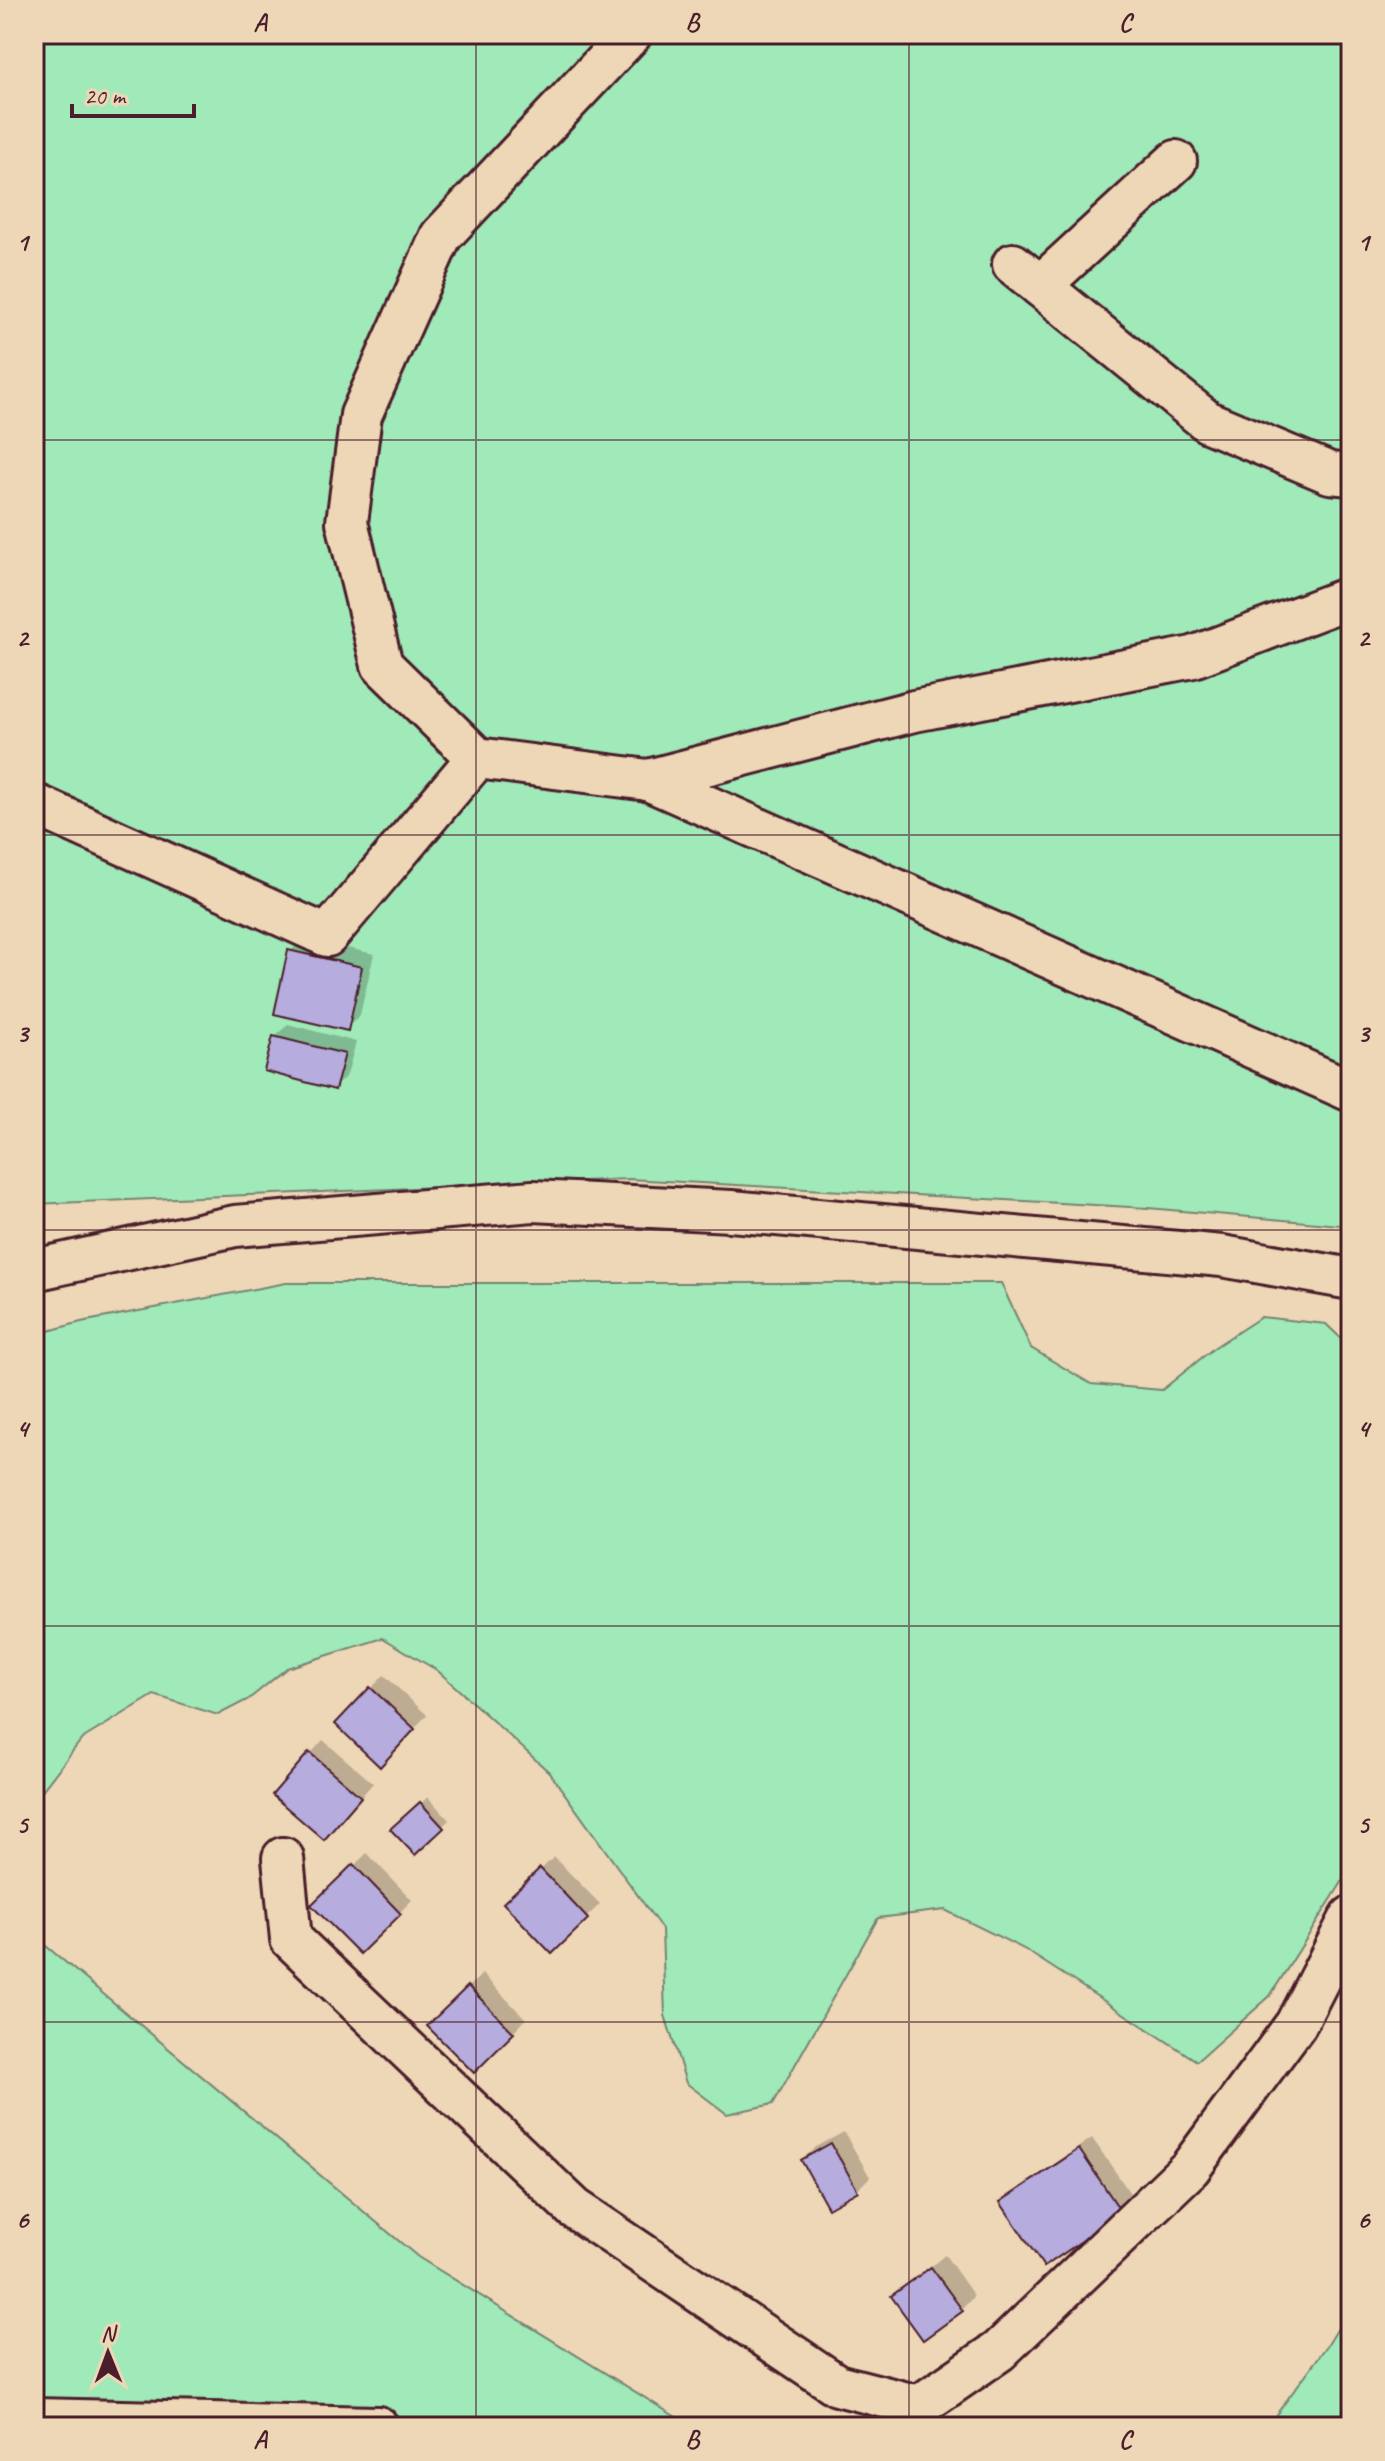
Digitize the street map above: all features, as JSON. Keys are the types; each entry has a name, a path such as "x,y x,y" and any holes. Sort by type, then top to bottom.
{"lane":[{"path":"631,34 441,236 361,415 347,522 382,665 477,758 648,780 1351,1091"},
{"path":"1176,161 1026,275 1208,422 1330,473 1351,475"},
{"path":"648,780 914,711 1193,657 1351,597"},
{"path":"34,804 327,936 477,758"},
{"path":"34,1270 235,1226 533,1201 731,1211 1222,1256 1351,1279"},
{"path":"283,1858 291,1939 574,2208 837,2385 904,2417 999,2351 1190,2168 1296,2024 1351,1917"},
{"path":"34,2419 378,2427"}],"green space":[{"path":"34,34 1351,34 1351,1226 1148,1208 629,1179 34,1204"},
{"path":"286,1283 1001,1283 1031,1348 1091,1384 1162,1390 1215,1347 1261,1317 1326,1324 1351,1348 1351,1868 1270,1996 1197,2061 1024,1949 945,1910 878,1918 773,2104 727,2114 686,2083 665,2015 662,1929 549,1772 438,1671 383,1638 287,1668 249,1699 218,1715 154,1695 82,1739 34,1801 34,1335 81,1322"},
{"path":"34,1936 418,2257 692,2427 34,2427"},
{"path":"1351,2307 1351,2404 1334,2427 1267,2427 1329,2343"}],"building":[{"path":"288,950 362,967 348,1031 274,1014"},
{"path":"273,1036 345,1054 335,1090 264,1071"},
{"path":"370,1687 415,1729 380,1767 335,1724"},
{"path":"309,1752 361,1797 324,1840 272,1795"},
{"path":"420,1802 444,1828 415,1855 390,1829"},
{"path":"353,1864 401,1914 360,1954 311,1905"},
{"path":"540,1868 588,1919 552,1954 503,1903"},
{"path":"468,1986 514,2033 474,2073 427,2026"},
{"path":"831,2143 858,2191 828,2208 801,2160"},
{"path":"1079,2149 1122,2213 1044,2267 1000,2202"},
{"path":"931,2267 963,2311 923,2340 891,2296"}]}
